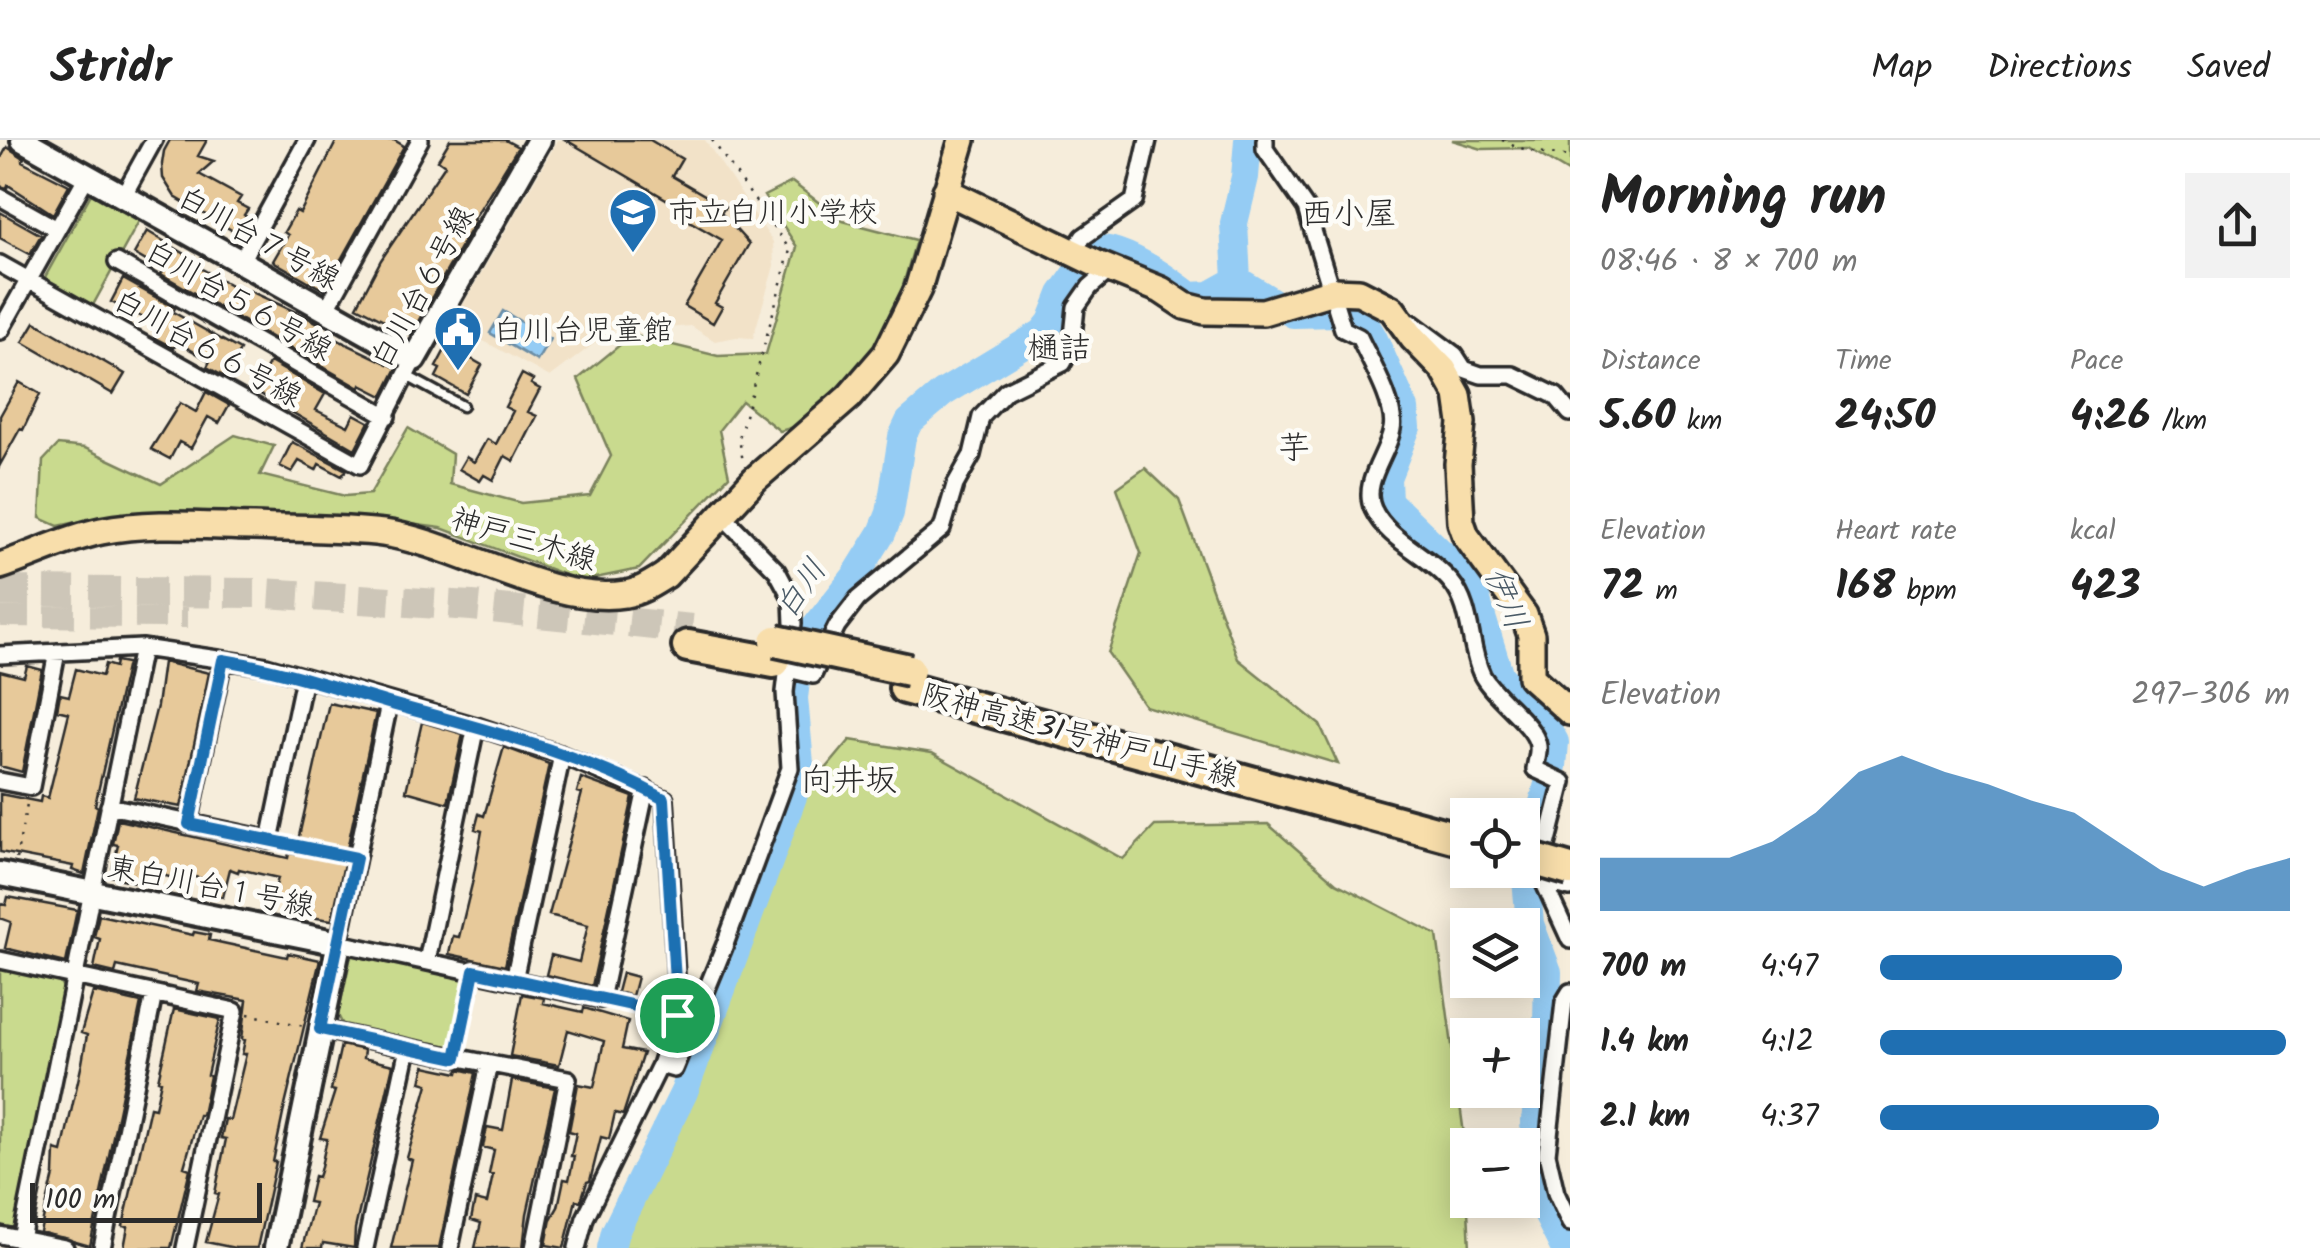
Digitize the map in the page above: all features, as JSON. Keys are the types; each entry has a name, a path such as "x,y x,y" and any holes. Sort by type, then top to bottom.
{"highway":[{"name":"阪神高速31号神戸山手線","path":"690,638 1086,714 1450,835"},
{"name":"阪神高速31号神戸山手線","path":"1283,779 1450,817"},
{"path":"1540,841 1570,849"}],"main road":[{"name":"神戸三木線","path":"0,566 97,532 129,527 355,530 427,544 548,584 604,596 629,594 666,575 755,479 849,398 886,354 918,289 962,140"},
{"path":"946,191 1162,290 1185,306 1205,311 1263,312 1333,291 1359,292 1392,309 1444,370 1458,395 1462,423 1458,464 1461,522 1466,536 1524,615 1531,635 1532,677 1570,712"}],"street":[{"name":"白川台７号線","path":"23,140 326,310 411,367"},
{"path":"123,196 154,140"},
{"path":"240,261 308,140"},
{"path":"326,310 420,140"},
{"name":"白川台６号線","path":"360,464 539,140"},
{"path":"1074,251 1083,237 1134,201 1148,140"},
{"path":"1265,145 1306,208 1342,329 1359,337 1392,412 1393,429 1370,486 1372,506 1385,526 1451,582 1464,605 1481,674 1498,699 1529,728 1538,744 1535,769 1563,782 1542,860 1570,888"},
{"path":"0,331 87,176"},
{"path":"0,197 57,229"},
{"name":"白川台５６号線","path":"117,262 387,416"},
{"name":"白川台６６号線","path":"0,264 360,464"},
{"path":"779,657 813,675 837,626 858,599 942,529 955,485 972,455 982,417 1006,390 1063,362 1072,346 1076,307 1104,266"},
{"path":"1392,309 1455,355 1464,369 1481,375 1513,375 1556,396 1570,413"},
{"path":"660,1065 674,1070 790,768 779,657 792,599 778,572 722,515"},
{"path":"21,1238 142,648"},
{"path":"0,655 142,648 266,666 476,726 562,756 664,799 677,1015 660,1065 585,1218 577,1248"},
{"path":"0,781 31,788 57,652"},
{"path":"189,824 223,660"},
{"path":"108,806 270,840 304,678"},
{"path":"390,704 339,942 601,998 646,789"},
{"path":"427,961 476,726"},
{"path":"514,980 562,756"},
{"name":"東白川台１号線","path":"6,875 339,942 276,1248"},
{"path":"1556,876 1570,940"},
{"path":"0,960 235,1011 184,1248"},
{"path":"1570,992 1564,1002 1547,1154 1556,1193 1570,1223"},
{"path":"102,1248 154,994"},
{"path":"320,1029 568,1079 534,1248"},
{"path":"365,1248 408,1048"},
{"path":"450,1248 488,1064"},
{"path":"0,1234 65,1248"}],"lane":[{"path":"411,367 462,406"}],"path":[{"path":"712,140 790,250 740,438"},
{"path":"1502,140 1526,150 1570,158"},
{"path":"6,875 31,788"},
{"path":"270,840 356,858"},
{"path":"456,1058 474,971"},
{"path":"601,998 677,1015"},
{"path":"235,1011 320,1029"}],"shaded area":[{"name":"市立白川小学校","path":"558,140 705,140 773,242 774,266 753,338 715,341 691,326 666,328 624,321 550,377 452,324"}],"green space":[{"path":"1452,140 1570,140 1570,173 1528,148 1482,149"},
{"path":"792,182 843,221 916,240 900,296 873,350 801,425 780,431 742,401 719,430 729,476 639,569 581,581 441,528 378,520 107,516 58,526 40,518 43,461 58,445 85,448 161,484 235,435 274,446 260,475 345,496 370,494 408,428 452,454 450,484 521,503 590,496 611,456 578,379 632,335 718,356 766,354 797,247 764,196"},
{"path":"91,194 139,221 93,305 44,279"},
{"path":"1145,468 1179,500 1238,659 1320,725 1338,764 1145,706 1108,653 1141,553 1117,488"},
{"path":"850,740 932,753 1123,859 1155,826 1268,824 1336,883 1437,935 1450,1031 1450,1108 1460,1108 1463,1128 1450,1128 1450,1218 1468,1218 1470,1248 618,1248 639,1191 692,1103 799,801"},
{"path":"359,952 467,976 452,1047 343,1025 338,1015 351,956"},
{"path":"0,969 58,980 66,993 17,1224 7,1231 0,1229"}],"water":[{"path":"503,311 550,339 537,361 490,333"}],"building":[{"path":"170,140 207,140 198,156 214,161 199,174 241,197 237,203 248,209 244,215 250,220 247,227 239,225 235,232 175,197 163,178 164,151"},
{"path":"337,140 394,140 404,146 324,290 273,261 288,235 284,232 296,211 300,213"},
{"path":"450,140 505,140 518,147 411,334 357,306 381,260 445,165 438,160"},
{"path":"566,140 650,140 682,159 672,176 725,207 721,213 749,244 715,303 722,307 713,323 684,306 722,240 684,218 688,212"},
{"path":"7,147 24,158 22,161 69,185 53,214 8,185 0,186 0,160"},
{"path":"0,212 41,235 30,254 0,238"},
{"path":"147,231 190,257 188,261 248,295 250,291 302,315 320,324 317,330 397,368 383,396 361,385 360,388 161,274 163,271 134,254"},
{"path":"123,279 240,350 225,377 207,367 210,361 177,342 174,348 155,338 162,327 111,302"},
{"path":"35,322 125,374 113,394 23,342"},
{"name":"白川台児童館","path":"446,348 482,365 466,394 436,377 440,369 436,367"},
{"path":"270,362 325,394 316,410 348,426 354,414 369,422 355,449 259,393 268,378 263,375"},
{"path":"522,374 540,389 528,412 537,416 514,461 505,456 493,480 484,475 480,481 459,469 466,457 474,462 487,439 496,444 513,411 505,407"},
{"path":"19,382 40,394 0,465 0,416"},
{"path":"206,392 229,405 219,423 208,417 191,448 179,442 170,459 151,449 180,403 196,412"},
{"path":"292,442 346,470 342,476 319,464 316,470 299,461 292,472 280,466"},
{"path":"116,661 127,663 84,874 72,870 73,866 0,852 0,794 40,802 41,796 48,798 69,713 57,710 60,694 69,696 76,669 102,676 105,664 115,667"},
{"path":"163,662 209,673 181,807 134,798 157,706"},
{"path":"27,666 42,670 22,772 0,766 0,671 24,677"},
{"path":"329,703 376,713 332,920 302,916 303,909 272,901 278,878 239,869 230,869 223,897 208,894 211,881 179,873 178,879 153,873 152,879 143,877 141,884 111,876 118,845 113,844 118,820 288,858 289,853 295,854"},
{"path":"422,722 463,734 448,803 406,791"},
{"path":"504,747 549,764 505,966 449,954 453,936 459,937 472,884 482,831 475,829 479,814 484,816"},
{"path":"581,778 633,797 592,986 546,975 551,955 579,962 588,925 549,915 582,793 577,792"},
{"path":"8,897 77,910 66,963 5,948 11,922 0,918 0,904 6,905"},
{"path":"99,915 193,935 210,935 209,940 287,957 288,953 320,960 283,1114 257,1248 206,1242 219,1194 215,1193 226,1139 221,1138 225,1119 230,1120 246,1054 242,1054 242,1039 247,1000 197,991 199,984 117,966 115,973 94,968 100,939 94,937"},
{"path":"622,973 637,977 632,996 617,992"},
{"path":"93,992 141,1003 90,1246 40,1232 54,1175 55,1150 62,1152 82,1063 87,1035 81,1033"},
{"path":"522,994 544,998 543,1003 583,1012 584,1008 628,1021 622,1049 643,1053 623,1115 615,1113 609,1139 601,1137 590,1181 581,1201 576,1200 564,1248 546,1245 551,1219 564,1179 569,1180 574,1156 576,1133 569,1131 578,1084 594,1087 604,1041 568,1030 559,1065 510,1056"},
{"path":"174,1009 220,1019 202,1115 184,1167 190,1169 171,1248 124,1248 128,1227 123,1226 150,1107 155,1108"},
{"path":"341,1045 364,1050 363,1058 393,1065 354,1248 323,1243 322,1248 302,1248 314,1203 308,1202 327,1139 320,1138 335,1091 331,1090"},
{"path":"425,1066 476,1073 439,1248 391,1248 412,1160 407,1158 428,1084 421,1082"},
{"path":"512,1080 555,1088 523,1248 475,1248 481,1223 471,1220 475,1200 487,1203 493,1175 489,1174 494,1150 483,1147 487,1127 503,1130"}],"waterway":[{"name":"伊川","path":"1237,280 1234,223 1245,177 1248,140"},
{"name":"白川","path":"611,1248 615,1232 684,1092 801,775 794,698 800,647 854,578 882,533 890,513 902,437 909,422 943,393 1042,333 1062,294 1094,249 1130,258 1190,296 1210,295 1237,280"},
{"name":"伊川","path":"1237,280 1293,314 1339,313 1361,317 1405,409 1407,427 1387,478 1388,501 1465,576 1476,598 1500,676 1543,721 1555,742 1553,766 1525,868 1530,924 1548,972 1547,1022 1531,1154 1542,1204 1564,1248"}],"tunnel":[{"path":"0,591 264,593 472,606 692,629"},
{"path":"0,612 187,613"}],"place":[{"name":"市立白川小学校","path":"633,254"},
{"name":"白川台児童館","path":"458,372"}],"district":[{"name":"西小屋","path":"1349,213"},
{"name":"樋詰","path":"1059,347"},
{"name":"芋","path":"1294,447"},
{"name":"向井坂","path":"849,779"}],"route":[{"path":"223,660 266,666 476,726 562,756 664,799 677,1015 474,971 456,1058 320,1029 356,858 189,824 223,660"}]}
